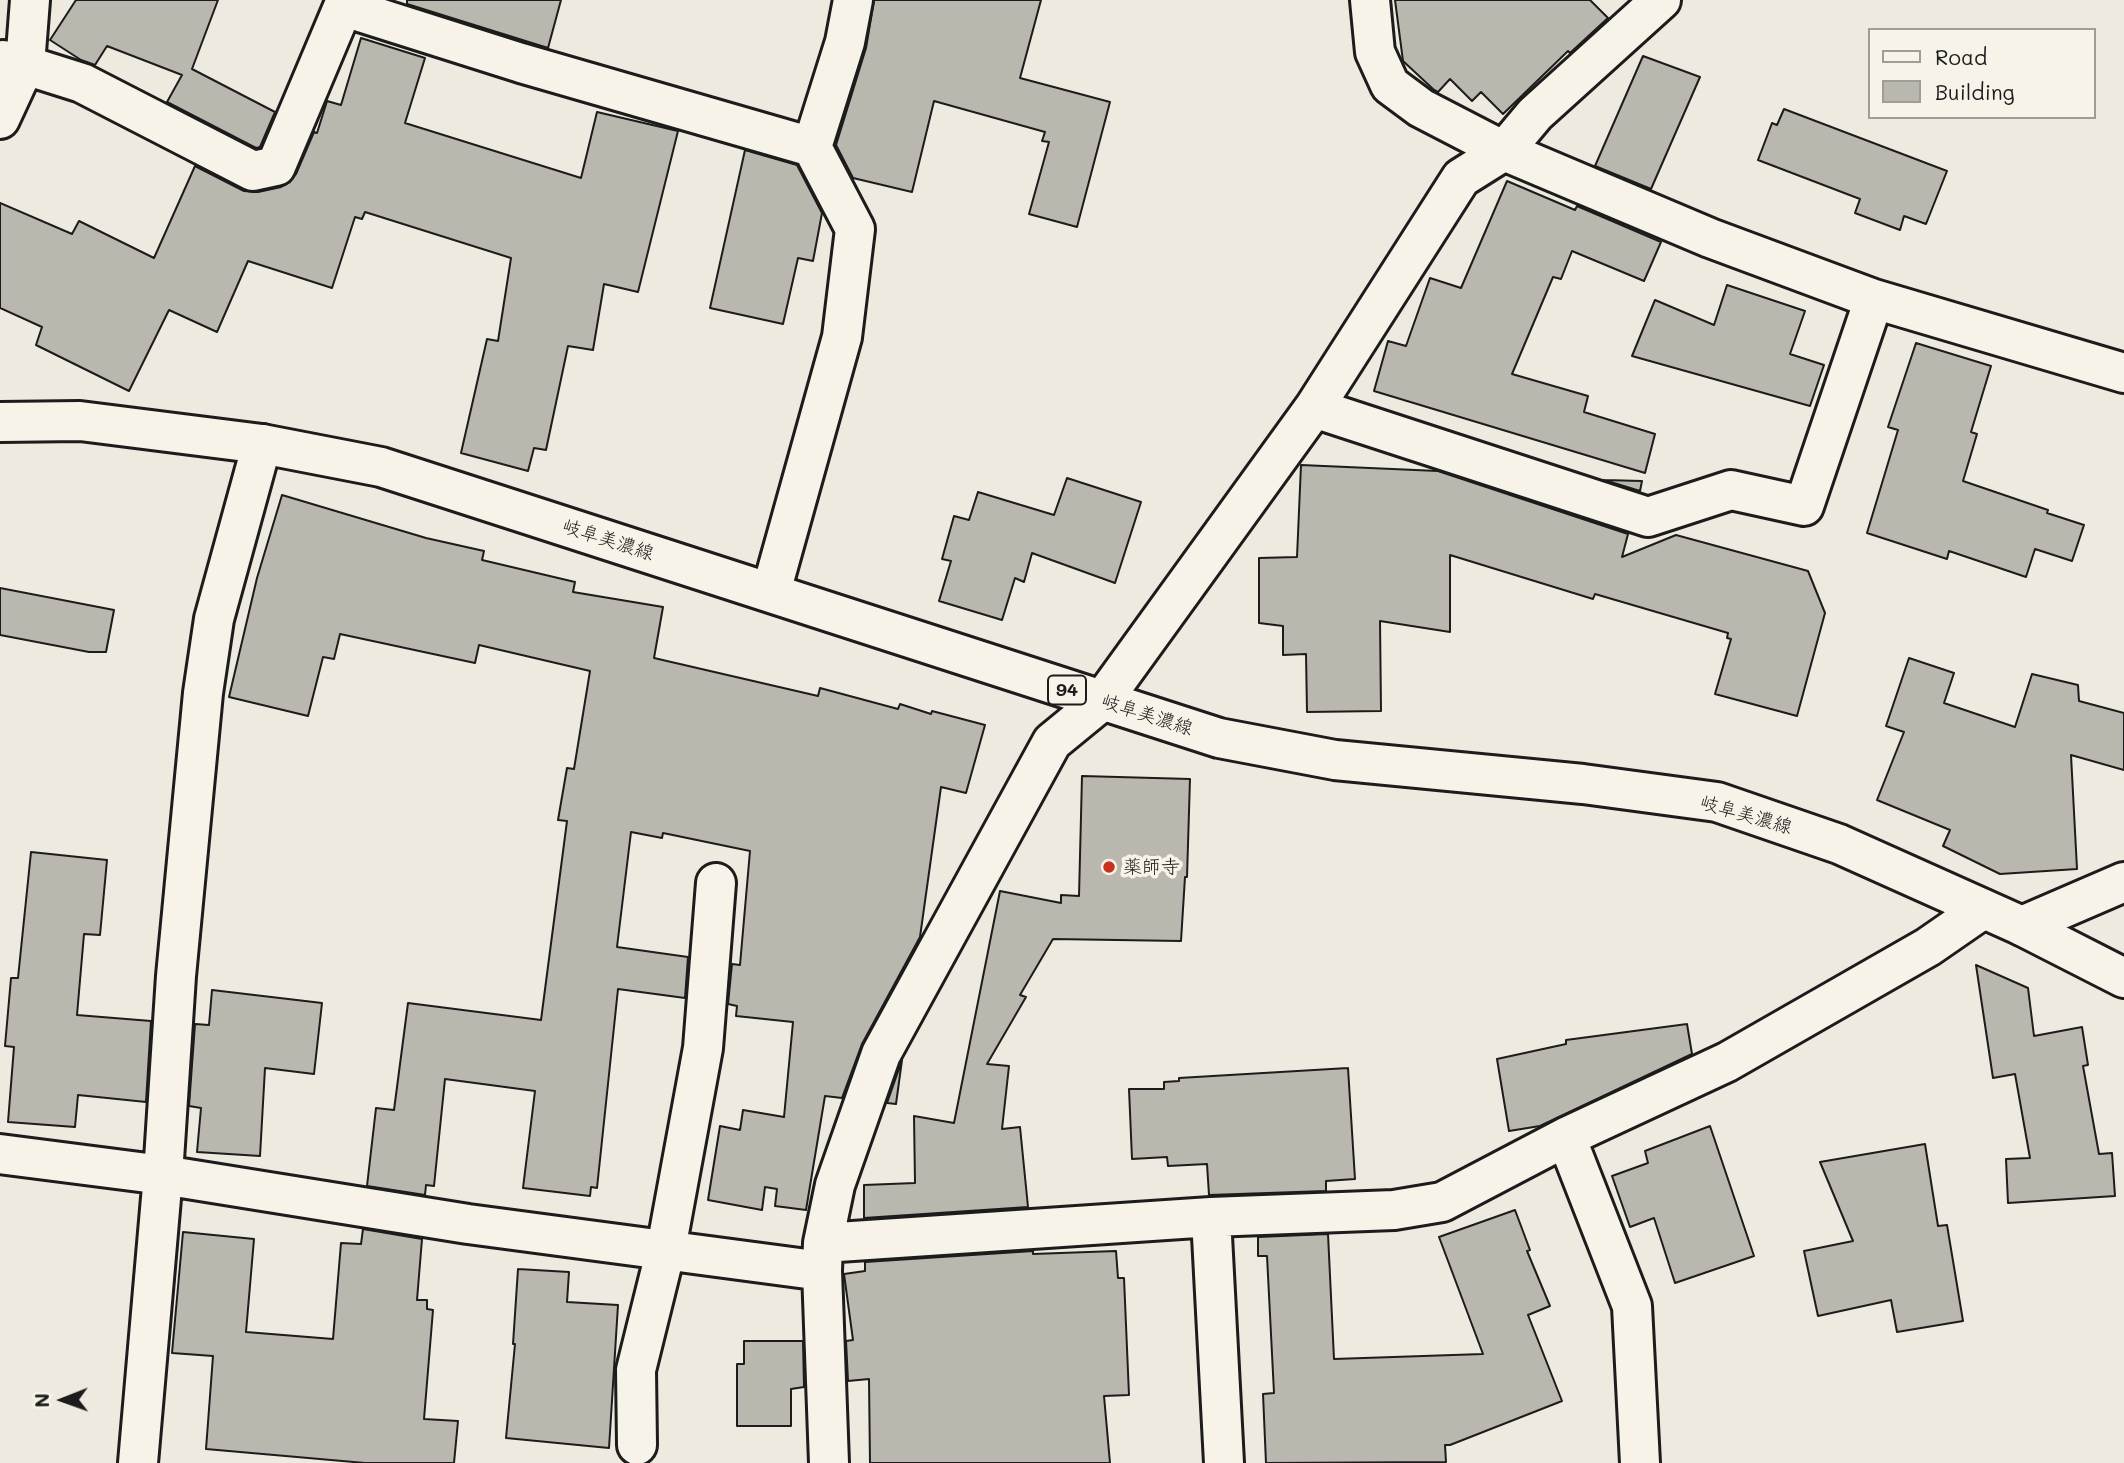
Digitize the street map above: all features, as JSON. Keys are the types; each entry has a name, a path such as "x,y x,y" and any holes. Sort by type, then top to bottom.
{"street":[{"path":"0,119 30,0"},
{"path":"771,592 842,337 855,229 812,147 845,42 853,0"},
{"path":"1370,0 1375,52 1390,85 1421,108 1504,151 1710,238 1874,299 2124,373"},
{"path":"829,1463 823,1257 835,1185 881,1054 1052,742 1102,701 1314,408 1461,178 1504,151 1535,114 1661,0"},
{"path":"13,62 82,83 253,171 276,166 346,2 363,13 521,63 812,147"},
{"path":"1314,408 1648,517 1731,489 1804,506 1874,299"},
{"name":"岐阜美濃線","path":"0,422 80,421 262,444 381,467 1219,738 1335,760 1583,784 1717,802 1839,844 2022,926 2124,978"},
{"path":"138,1463 163,1175 176,976 203,693 214,619 262,444"},
{"path":"2022,926 2124,882"},
{"path":"637,1445 636,1370 666,1249 703,1048 716,883"},
{"path":"0,1154 163,1175 468,1223 666,1249 823,1257 1211,1217 1394,1210 1442,1202 1566,1137 1727,1062 1928,947 1983,909"},
{"path":"1566,1137 1632,1306 1640,1463"},
{"path":"1211,1217 1224,1463"}],"building":[{"path":"76,0 218,0 192,69 275,112 260,147 256,148 167,102 182,75 107,46 95,65 81,60 50,40"},
{"path":"407,0 561,0 548,48 407,4"},
{"path":"874,0 1041,0 1020,78 1110,102 1077,227 1029,214 1049,142 1042,141 1045,132 934,101 912,192 853,178 836,145 866,48"},
{"path":"1395,0 1590,0 1608,18 1570,53 1568,51 1503,114 1481,92 1472,101 1450,79 1438,92 1403,61"},
{"path":"361,38 425,58 405,123 581,178 597,112 678,131 638,292 604,284 593,350 568,346 546,450 534,448 528,471 461,453 487,339 498,341 511,258 365,212 362,219 355,217 332,288 248,261 217,332 169,310 129,391 36,345 42,327 0,308 0,203 72,234 79,221 154,258 195,166 244,191 258,192 290,182 314,132 317,133 327,101 341,105"},
{"path":"1643,56 1700,77 1651,189 1595,166"},
{"path":"1784,109 1947,171 1926,224 1904,216 1900,230 1855,213 1860,199 1758,160 1772,123 1777,125"},
{"path":"745,150 797,165 822,213 813,261 798,258 783,324 710,308"},
{"path":"1507,181 1575,210 1577,206 1661,242 1644,281 1572,251 1561,279 1553,277 1512,374 1588,396 1584,412 1655,434 1645,473 1374,391 1388,341 1406,346 1430,278 1461,288"},
{"path":"1727,285 1805,311 1790,354 1824,365 1810,406 1632,356 1655,300 1714,325"},
{"path":"1916,343 1991,366 1971,432 1977,434 1963,481 2084,525 2072,561 2035,549 2026,577 1949,551 1947,559 1867,533 1898,430 1888,427"},
{"path":"1301,465 1438,471 1628,534 1622,557 1676,535 1808,571 1825,613 1797,716 1715,694 1731,639 1727,638 1728,633 1595,594 1593,599 1450,555 1450,632 1380,621 1381,711 1307,712 1306,654 1283,655 1283,626 1259,623 1259,558 1297,557"},
{"path":"1067,478 1141,502 1115,583 1032,553 1024,582 1015,578 1002,620 939,601 951,561 942,559 954,516 969,520 978,492 1054,515"},
{"path":"1604,480 1642,481 1640,491"},
{"path":"282,495 426,538 484,551 482,560 575,582 573,592 663,607 654,658 818,696 820,688 898,709 900,704 931,714 932,711 985,725 966,793 941,787 920,937 862,1044 842,1098 825,1096 806,1210 775,1206 777,1189 765,1187 762,1210 708,1200 720,1126 740,1130 743,1110 784,1117 793,1022 736,1016 737,1006 728,1004 732,964 740,965 750,851 663,833 662,838 631,832 617,947 688,957 685,998 618,989 597,1188 591,1187 590,1196 523,1188 535,1091 445,1079 434,1186 426,1185 425,1195 367,1186 376,1108 394,1110 408,1003 541,1020 567,821 558,820 567,768 574,769 590,671 479,645 475,663 340,634 334,659 323,657 308,716 229,697 257,578"},
{"path":"0,588 114,610 106,652 89,652 0,635"},
{"path":"1909,658 1954,673 1944,703 2015,727 2032,674 2078,685 2079,701 2124,713 2124,770 2071,755 2077,869 2000,874 1943,846 1950,830 1877,800 1904,732 1886,726"},
{"path":"1082,776 1190,779 1187,877 1181,941 1053,939 1020,995 1026,997 987,1064 1009,1066 1002,1129 1020,1127 1028,1207 864,1218 864,1185 915,1183 914,1116 954,1123 1000,891 1061,903 1061,895 1079,896"},
{"path":"31,852 107,860 100,935 84,934 77,1015 151,1021 146,1102 78,1095 75,1127 8,1122 14,1047 5,1046 11,978 18,978"},
{"path":"1976,965 2028,988 2034,1036 2082,1027 2088,1065 2083,1066 2099,1154 2112,1153 2115,1196 2008,1203 2006,1159 2030,1158 2015,1074 1993,1078"},
{"path":"212,990 322,1003 314,1074 265,1068 260,1156 197,1152 201,1108 189,1106 195,1024 209,1025"},
{"path":"1687,1024 1692,1054 1540,1126 1509,1131 1497,1059 1566,1044 1566,1040"},
{"path":"902,1060 896,1104 887,1103 901,1063"},
{"path":"1348,1068 1355,1179 1326,1181 1326,1191 1209,1195 1207,1164 1168,1166 1167,1157 1132,1159 1129,1089 1164,1089 1164,1082 1179,1081 1179,1078"},
{"path":"1710,1126 1754,1256 1675,1283 1654,1218 1630,1227 1612,1176 1648,1163 1645,1151"},
{"path":"1925,1144 1938,1226 1947,1225 1963,1321 1897,1332 1891,1300 1818,1316 1804,1251 1853,1241 1820,1162"},
{"path":"1515,1210 1530,1250 1527,1251 1550,1306 1528,1315 1562,1401 1445,1445 1446,1462 1266,1463 1263,1394 1274,1393 1267,1256 1258,1256 1258,1237 1328,1234 1334,1359 1483,1354 1439,1237"},
{"path":"363,1229 422,1239 417,1300 427,1300 427,1309 433,1310 424,1419 458,1421 454,1463 365,1463 206,1449 213,1356 172,1353 183,1232 254,1239 246,1332 333,1339 341,1243 361,1244"},
{"path":"1033,1251 1033,1254 1116,1251 1118,1278 1124,1278 1129,1395 1104,1396 1110,1463 870,1463 869,1379 848,1381 846,1341 853,1340 844,1274 865,1271 865,1262"},
{"path":"518,1269 569,1272 567,1302 618,1305 609,1448 506,1438 515,1344"},
{"path":"744,1341 803,1341 804,1387 791,1389 791,1426 737,1426 737,1364 744,1364"}],"place":[{"name":"薬師寺","path":"1109,867"}]}
